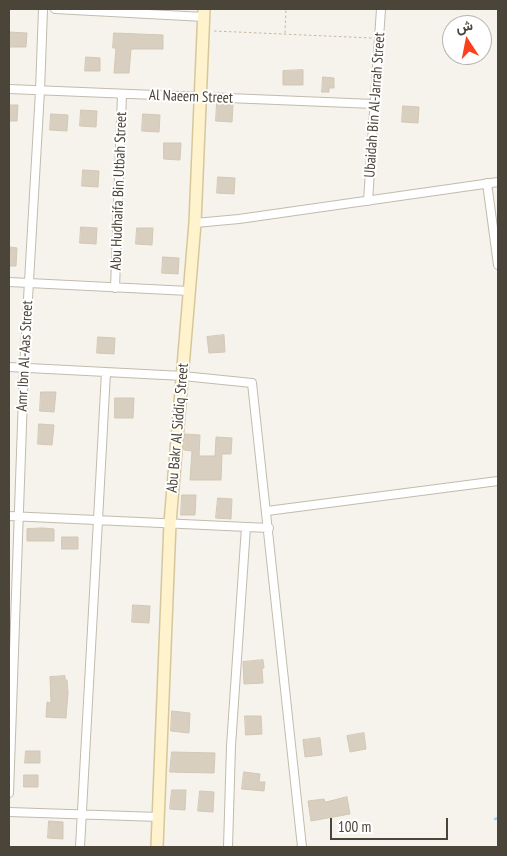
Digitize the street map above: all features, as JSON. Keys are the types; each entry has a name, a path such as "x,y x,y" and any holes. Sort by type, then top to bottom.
{"street":[{"name":"Amr Ibn Al-Aas Street","path":"9,793 24,368 44,9"},
{"path":"55,9 204,13"},
{"name":"Ubaidah Bin Al-Jarrah Street","path":"368,200 381,9"},
{"name":"Abu Bakr Al Siddiq Street","path":"157,847 170,523 195,223 204,13"},
{"name":"Al Naeem Street","path":"9,89 374,104"},
{"name":"Abu Hudhaifa Bin Utbah Street","path":"115,288 122,94"},
{"path":"195,223 239,220 498,182 498,180"},
{"path":"487,183 498,265"},
{"path":"9,282 190,291"},
{"path":"9,368 182,376 252,383 302,847"},
{"path":"80,847 106,372"},
{"path":"267,511 498,481"},
{"path":"9,516 269,528"},
{"path":"9,662 13,662 18,517"},
{"path":"228,847 231,746 246,527"},
{"path":"9,812 159,817"}],"path":[{"path":"285,34 286,9"},
{"path":"203,30 379,38"}],"building":[{"path":"9,32 27,33 26,47 9,47"},
{"path":"114,33 163,35 163,49 131,49 129,73 114,73 116,48 113,48"},
{"path":"86,57 100,58 100,71 85,71"},
{"path":"303,70 303,85 283,85 283,71"},
{"path":"323,77 334,78 334,88 329,88 329,92 322,92"},
{"path":"217,103 233,104 232,122 216,121"},
{"path":"9,105 18,105 17,121 9,121"},
{"path":"403,106 419,107 418,123 402,122"},
{"path":"81,110 97,111 96,127 80,126"},
{"path":"51,114 68,115 67,131 50,130"},
{"path":"143,114 160,115 159,132 142,131"},
{"path":"164,143 181,143 180,160 164,159"},
{"path":"83,170 99,171 98,187 82,186"},
{"path":"218,177 235,178 234,194 217,193"},
{"path":"81,227 97,228 96,244 80,243"},
{"path":"137,228 153,228 152,245 136,244"},
{"path":"10,247 17,248 16,266 9,266"},
{"path":"163,257 179,258 178,274 162,273"},
{"path":"224,335 225,352 209,353 207,337"},
{"path":"98,337 115,338 114,354 97,353"},
{"path":"41,392 56,392 54,412 40,411"},
{"path":"115,398 134,398 133,418 115,418"},
{"path":"39,424 54,425 52,445 38,444"},
{"path":"185,434 200,435 199,456 215,456 216,437 232,438 231,454 222,454 221,480 190,480 192,451 184,450"},
{"path":"182,495 196,495 195,515 181,515"},
{"path":"218,498 232,499 231,519 216,518"},
{"path":"27,529 54,529 54,541 27,541"},
{"path":"62,537 78,537 78,549 62,549"},
{"path":"133,605 150,606 149,623 132,622"},
{"path":"263,660 263,683 244,684 243,662"},
{"path":"65,676 68,693 66,718 46,717 47,702 51,703 50,677"},
{"path":"172,711 190,713 189,733 171,731"},
{"path":"245,716 261,716 262,734 246,735"},
{"path":"364,733 366,749 350,752 347,736"},
{"path":"320,738 322,755 305,757 303,740"},
{"path":"26,751 40,751 40,763 25,763"},
{"path":"172,752 215,753 214,773 170,772"},
{"path":"244,772 260,774 259,782 265,782 264,791 242,789"},
{"path":"24,775 38,775 38,787 24,787"},
{"path":"172,790 186,790 185,810 170,809"},
{"path":"200,791 214,792 213,812 198,811"},
{"path":"347,797 350,814 311,821 308,801 324,799 325,802"},
{"path":"49,821 63,822 63,839 48,838"}]}
